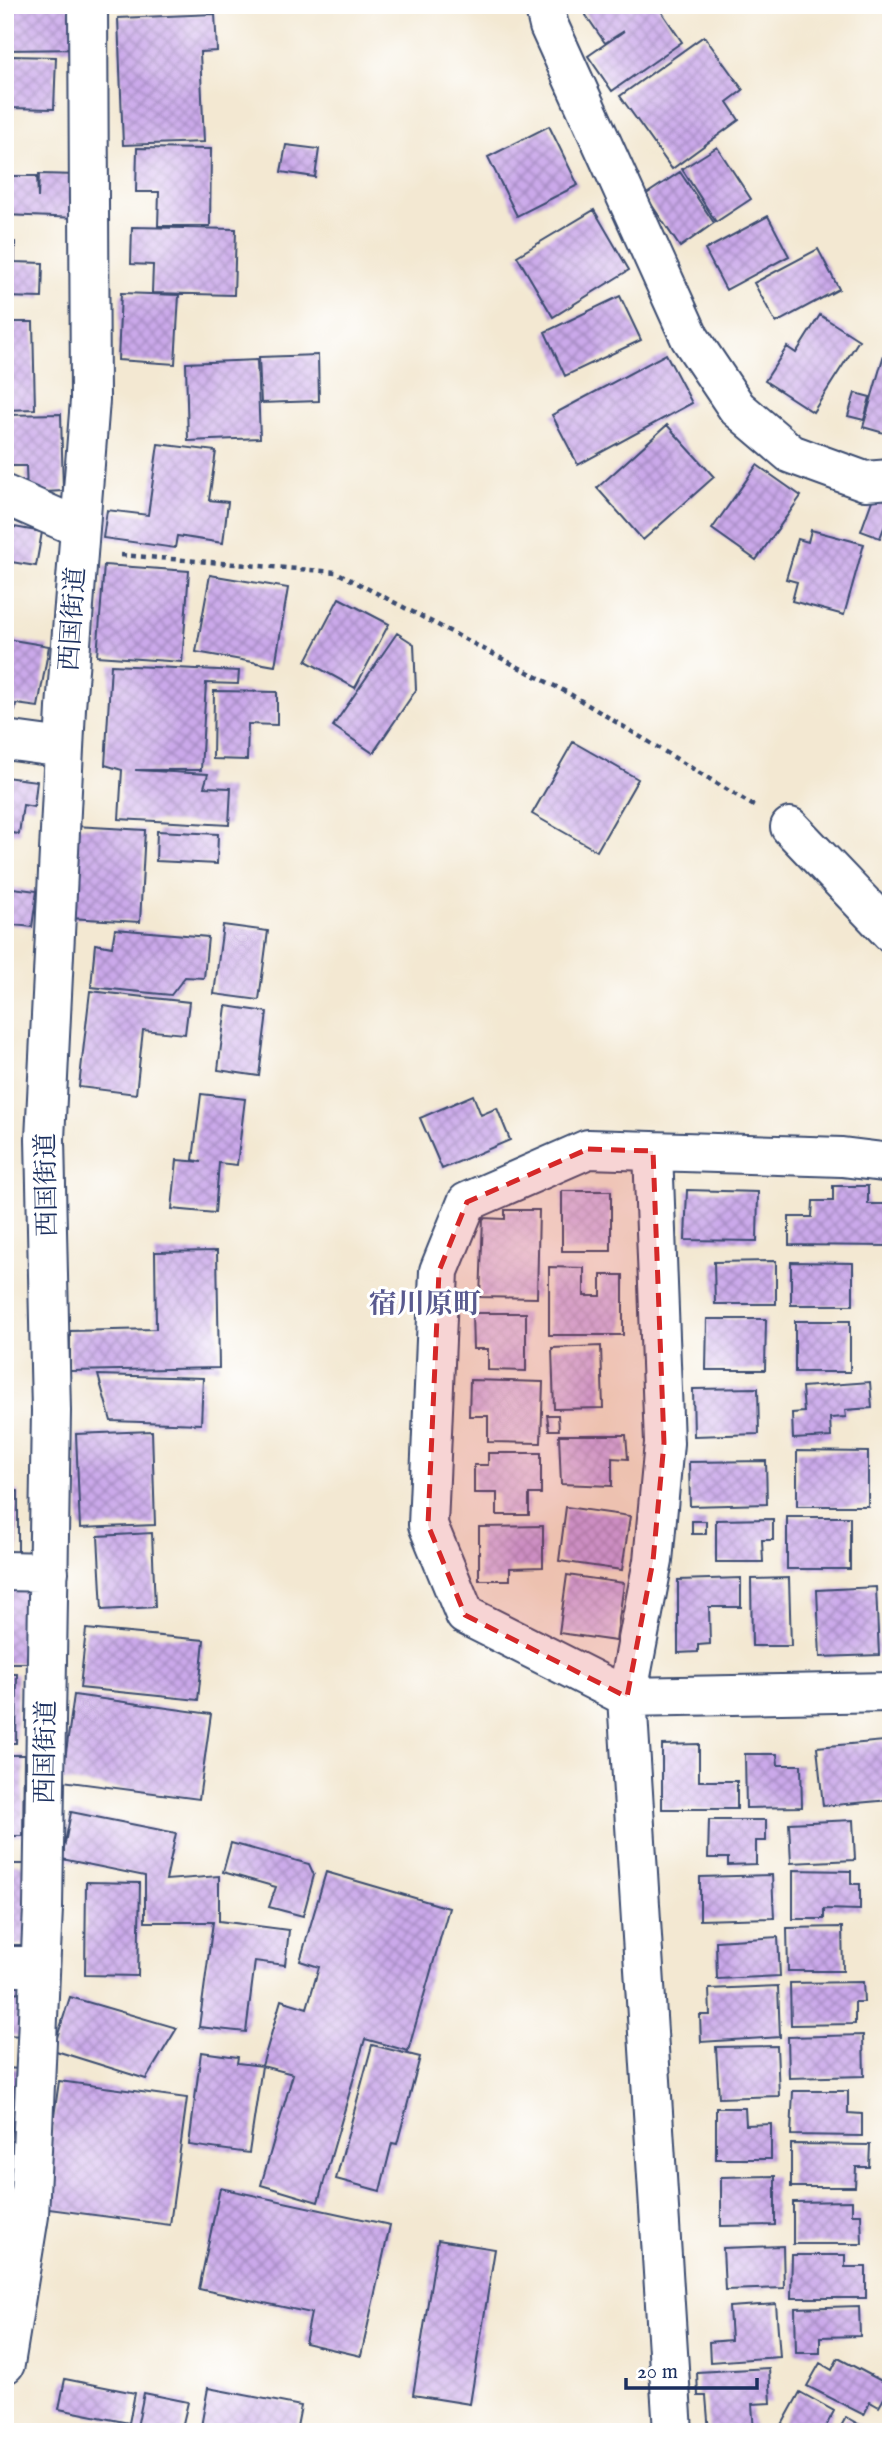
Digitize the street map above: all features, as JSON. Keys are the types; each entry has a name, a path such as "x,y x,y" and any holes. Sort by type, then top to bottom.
{"street":[{"name":"西国街道","path":"5,2364 29,2216 18,2178 23,1966 49,1572 51,1411 45,1139 64,748 90,400 88,5"},
{"path":"544,5 549,26 690,338 737,408 791,454 864,481 891,480"},
{"path":"5,495 79,540"},
{"path":"5,740 64,748"},
{"path":"790,827 891,933"},
{"path":"891,1163 842,1157 588,1149 467,1202 439,1270 428,1525 465,1615 627,1697 891,1692"},
{"path":"653,1151 664,1443 653,1561 627,1697 673,2432"},
{"path":"5,1571 49,1572"}],"path":[{"path":"79,540 336,572 570,694 790,827"}],"highlighted area":[{"path":"588,1149 653,1151 664,1443 653,1561 627,1697 465,1615 428,1525 439,1271 467,1202"}],"building":[{"path":"5,5 84,5 84,49 5,50"},
{"path":"586,5 657,5 682,42 612,91 588,56 624,31 605,43 581,8"},
{"path":"215,14 217,51 200,52 204,142 123,145 118,18"},
{"path":"704,36 743,90 727,102 739,120 672,169 620,96"},
{"path":"11,56 56,57 54,109 9,108"},
{"path":"549,126 578,185 517,216 488,157"},
{"path":"286,145 319,149 315,177 281,172"},
{"path":"717,147 751,199 716,222 682,169"},
{"path":"137,148 211,149 210,226 158,226 159,192 136,192"},
{"path":"680,172 714,223 680,247 645,195"},
{"path":"39,174 78,175 78,218 5,215 5,176 37,176 38,198"},
{"path":"594,210 629,270 553,317 517,256"},
{"path":"768,216 789,256 726,290 705,250"},
{"path":"132,227 236,229 234,295 152,293 153,265 131,264"},
{"path":"5,242 15,242 15,262 43,263 42,298 5,297"},
{"path":"818,249 839,289 776,323 754,283"},
{"path":"121,293 179,295 175,364 118,360"},
{"path":"620,296 641,340 565,376 545,332"},
{"path":"820,315 859,340 813,412 765,381 787,347 796,353"},
{"path":"5,322 33,322 35,409 5,410"},
{"path":"887,344 891,345 891,435 863,427"},
{"path":"666,354 692,403 578,465 552,415"},
{"path":"318,355 319,401 261,403 259,357"},
{"path":"257,360 260,438 188,441 186,363"},
{"path":"855,393 870,397 864,420 848,416"},
{"path":"61,414 63,491 27,493 26,466 5,466 5,415"},
{"path":"667,425 714,477 643,540 597,488"},
{"path":"158,444 216,451 209,500 228,502 223,543 177,536 175,548 103,538 107,510 148,515"},
{"path":"757,465 801,496 756,560 712,529"},
{"path":"874,495 891,500 891,509 880,538 861,531"},
{"path":"9,526 42,532 36,566 5,561"},
{"path":"811,530 864,544 844,615 792,601 797,582 786,579 798,539 808,542"},
{"path":"104,565 189,571 182,662 97,656"},
{"path":"210,575 288,588 275,666 196,652"},
{"path":"339,598 389,624 355,688 306,661"},
{"path":"397,633 414,644 416,690 373,753 333,726"},
{"path":"7,639 49,646 38,707 16,704 15,711 5,709"},
{"path":"111,665 239,671 238,684 206,683 201,770 135,770 208,774 204,787 231,788 229,825 119,819 122,770 105,765"},
{"path":"214,691 277,692 277,725 248,724 247,760 213,759"},
{"path":"573,742 638,779 597,851 532,814"},
{"path":"5,777 37,781 34,807 23,805 19,834 5,832"},
{"path":"75,826 145,830 140,922 69,918"},
{"path":"157,831 218,834 217,864 156,861"},
{"path":"5,887 37,891 32,927 5,924"},
{"path":"223,925 268,931 259,1000 214,994"},
{"path":"115,929 208,937 204,978 185,977 171,995 91,987 95,944 112,947"},
{"path":"90,991 189,1002 185,1034 143,1030 136,1094 79,1087"},
{"path":"226,1006 267,1012 259,1076 218,1070"},
{"path":"201,1094 245,1099 237,1165 219,1163 215,1213 172,1209 177,1160 202,1162 193,1160"},
{"path":"473,1095 481,1115 497,1108 510,1140 442,1169 420,1118"},
{"path":"833,1186 868,1186 868,1204 890,1204 890,1246 789,1245 789,1217 812,1217 813,1201 833,1201"},
{"path":"687,1190 758,1192 757,1241 685,1240"},
{"path":"562,1191 611,1191 611,1251 562,1251"},
{"path":"505,1210 539,1210 537,1298 480,1297 483,1218 505,1219"},
{"path":"217,1251 219,1368 70,1371 70,1331 156,1329 155,1252"},
{"path":"776,1261 776,1304 715,1304 714,1262"},
{"path":"791,1262 853,1263 853,1305 791,1305"},
{"path":"549,1267 584,1268 584,1296 601,1296 601,1275 623,1275 623,1335 549,1335"},
{"path":"472,1313 526,1313 526,1371 488,1370 488,1349 473,1349"},
{"path":"707,1319 766,1319 765,1370 706,1370"},
{"path":"795,1321 850,1321 850,1372 795,1372"},
{"path":"601,1346 603,1408 554,1409 552,1348"},
{"path":"98,1375 203,1378 201,1424 111,1421"},
{"path":"470,1380 543,1382 541,1443 488,1442 488,1416 469,1416"},
{"path":"870,1382 872,1408 845,1410 846,1417 830,1418 831,1437 793,1439 792,1413 804,1412 802,1387"},
{"path":"758,1388 759,1434 694,1436 693,1389"},
{"path":"547,1415 558,1415 559,1430 549,1430"},
{"path":"152,1431 155,1525 80,1528 76,1434"},
{"path":"559,1435 626,1435 628,1459 612,1458 612,1486 561,1484"},
{"path":"797,1451 868,1452 868,1506 797,1506"},
{"path":"488,1453 541,1453 541,1494 529,1494 529,1515 497,1515 497,1493 474,1493 474,1465 488,1465"},
{"path":"766,1461 767,1504 690,1506 689,1462"},
{"path":"18,1491 18,1552 5,1552 5,1492"},
{"path":"566,1507 630,1516 622,1570 559,1561"},
{"path":"787,1517 850,1517 850,1569 787,1569"},
{"path":"773,1519 773,1540 762,1540 763,1562 716,1562 716,1520"},
{"path":"692,1521 706,1521 706,1534 692,1534"},
{"path":"543,1526 543,1567 510,1568 510,1580 479,1580 479,1527"},
{"path":"152,1533 155,1607 102,1610 98,1536"},
{"path":"567,1575 624,1583 616,1641 559,1633"},
{"path":"741,1578 741,1607 709,1607 710,1644 698,1645 698,1652 678,1653 678,1580"},
{"path":"789,1578 791,1646 752,1646 751,1579"},
{"path":"5,1586 31,1586 32,1663 5,1663"},
{"path":"876,1587 879,1655 820,1657 817,1590"},
{"path":"86,1629 204,1640 198,1700 80,1688"},
{"path":"5,1674 17,1674 16,1743 5,1743"},
{"path":"74,1695 211,1714 199,1799 62,1781"},
{"path":"884,1741 890,1800 823,1806 817,1747"},
{"path":"699,1744 699,1781 737,1781 737,1809 662,1809 662,1745"},
{"path":"745,1754 777,1754 778,1765 801,1765 802,1807 746,1808"},
{"path":"5,1755 24,1755 23,1836 5,1836"},
{"path":"71,1812 176,1833 166,1880 219,1876 219,1921 289,1930 285,1965 255,1961 246,2032 199,2027 213,1922 145,1922 145,1876 62,1859"},
{"path":"709,1820 766,1820 766,1841 756,1841 756,1864 728,1865 728,1858 708,1858"},
{"path":"853,1820 855,1860 791,1863 789,1823"},
{"path":"231,1843 309,1864 314,1875 303,1916 269,1907 276,1887 223,1872"},
{"path":"5,1864 28,1864 29,1945 5,1945"},
{"path":"793,1870 851,1871 851,1884 860,1884 860,1910 824,1909 824,1919 793,1919"},
{"path":"326,1872 449,1908 408,2051 365,2039 318,2202 261,2185 293,2074 262,2066 281,2000 307,2008 319,1967 300,1961"},
{"path":"772,1875 774,1918 700,1920 700,1877"},
{"path":"86,1882 140,1883 138,1976 85,1975"},
{"path":"842,1927 843,1971 788,1971 787,1928"},
{"path":"778,1937 780,1976 717,1979 716,1941"},
{"path":"863,1982 864,2002 855,2002 855,2024 791,2025 790,1983"},
{"path":"5,1985 8,1986 8,1992 28,1993 25,2036 5,2035"},
{"path":"778,1986 780,2037 701,2042 700,2015 710,2015 709,1989"},
{"path":"70,1997 177,2028 146,2079 53,2050"},
{"path":"863,2035 864,2076 789,2078 788,2037"},
{"path":"372,2045 420,2057 397,2144 392,2143 380,2191 336,2179"},
{"path":"777,2046 779,2096 719,2098 716,2047"},
{"path":"201,2052 238,2057 237,2063 262,2066 249,2153 189,2145"},
{"path":"5,2068 20,2069 19,2096 5,2095"},
{"path":"59,2081 187,2098 170,2225 41,2208"},
{"path":"793,2091 848,2091 848,2113 862,2114 862,2136 791,2135"},
{"path":"716,2108 745,2108 746,2125 771,2124 771,2159 716,2159"},
{"path":"5,2117 12,2117 9,2154 5,2154"},
{"path":"791,2144 870,2145 869,2167 856,2167 855,2187 791,2187"},
{"path":"775,2176 775,2225 721,2226 721,2177"},
{"path":"220,2188 390,2225 361,2356 305,2343 311,2313 199,2289"},
{"path":"852,2201 852,2214 861,2214 862,2244 793,2244 793,2202"},
{"path":"5,2209 9,2209 7,2237 5,2237"},
{"path":"438,2240 495,2249 470,2404 413,2395"},
{"path":"783,2246 784,2288 725,2290 723,2248"},
{"path":"792,2255 845,2255 845,2267 866,2267 866,2298 791,2298"},
{"path":"776,2304 780,2357 710,2362 709,2342 731,2340 729,2307"},
{"path":"859,2306 860,2336 820,2337 820,2353 796,2353 795,2308"},
{"path":"838,2358 891,2386 879,2407 870,2402 864,2415 807,2386 820,2363 832,2370"},
{"path":"769,2368 771,2403 752,2404 754,2432 709,2432 706,2396 698,2396 697,2372"},
{"path":"65,2379 135,2393 129,2423 59,2409"},
{"path":"208,2388 301,2406 296,2432 200,2432"},
{"path":"800,2392 834,2411 823,2432 778,2432"},
{"path":"144,2393 188,2402 181,2432 136,2432"},
{"path":"846,2417 872,2432 838,2432"}],"district":[{"name":"宿川原町","path":"425,1305"}]}
